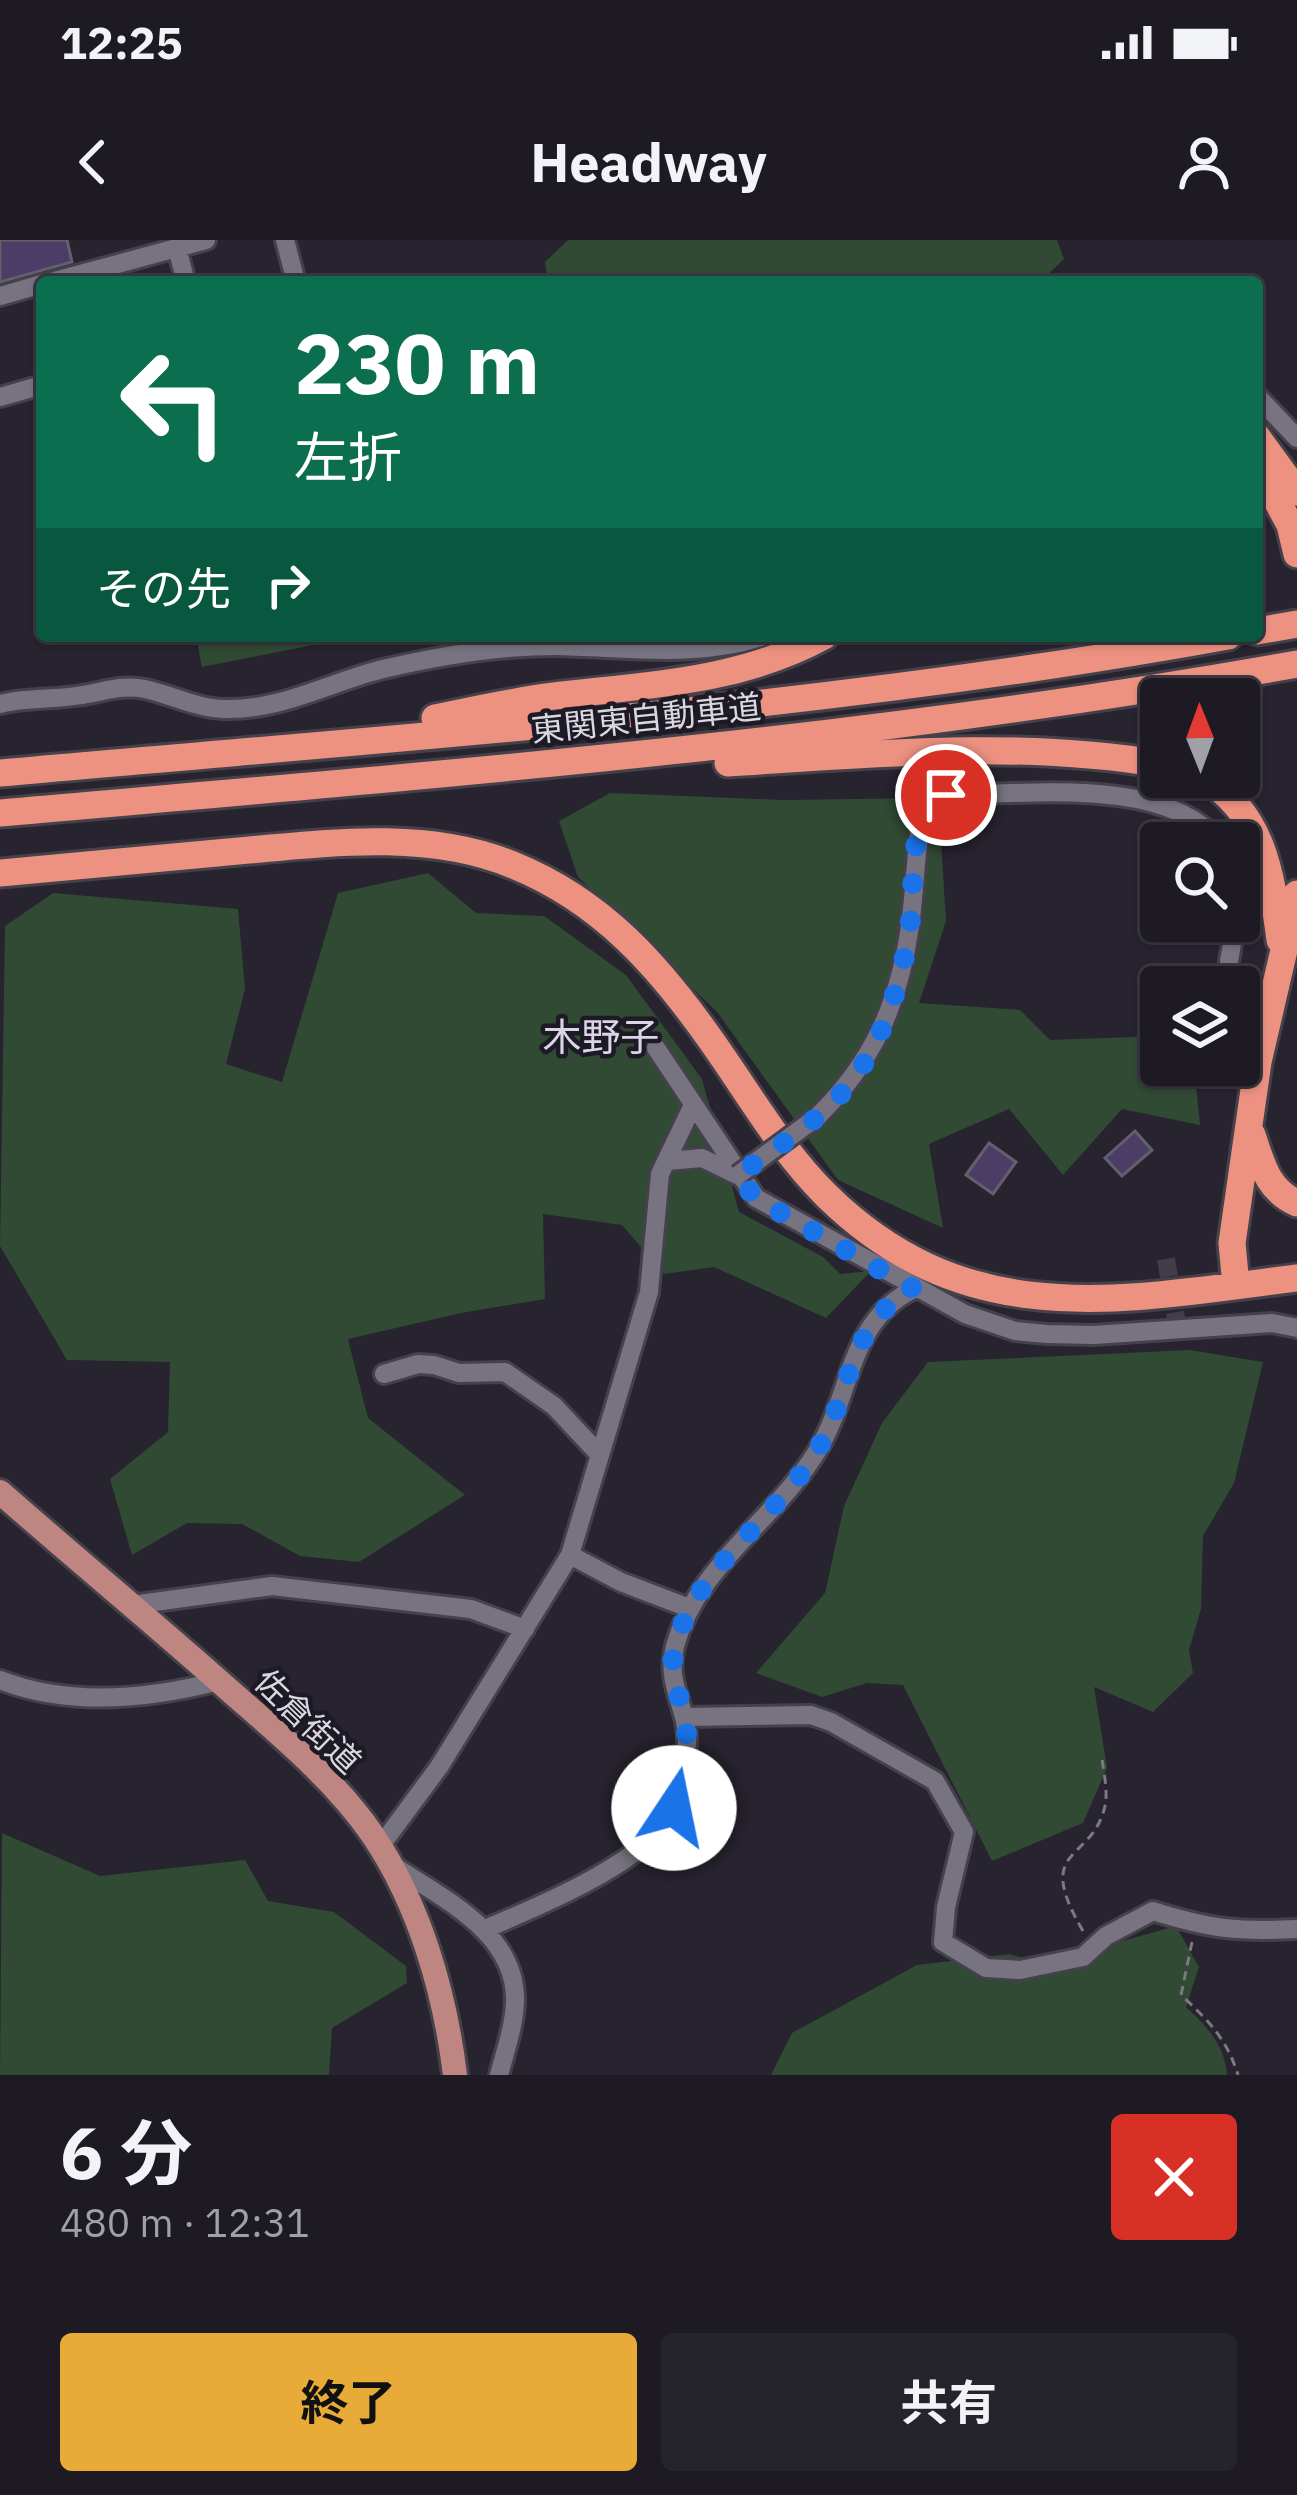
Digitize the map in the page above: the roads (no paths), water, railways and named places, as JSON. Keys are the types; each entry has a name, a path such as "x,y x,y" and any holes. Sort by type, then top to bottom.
{"highway":[{"path":"1263,444 1297,492"},
{"path":"1263,474 1290,526 1297,554"},
{"path":"1263,617 1297,614"},
{"path":"1263,630 1297,623"},
{"path":"302,746 534,699 706,678 770,662 812,642"},
{"name":"東関東自動車道","path":"0,773 879,688 1188,642"},
{"name":"東関東自動車道","path":"0,814 339,785 908,724 1062,704 1297,664"},
{"path":"339,785 933,751 1097,755 1140,761"},
{"path":"1230,798 1259,838 1282,956"},
{"path":"0,873 332,843 457,849 510,863 562,888 610,921 645,953 826,1196 885,1240 959,1279 1001,1293 1041,1299 1089,1301 1297,1278"},
{"path":"1236,1286 1232,1243 1249,1126 1297,894"},
{"path":"1249,1126 1268,1181 1282,1197 1297,1204"}],"main road":[{"name":"佐倉街道","path":"0,1492 313,1767 383,1855 436,1972 455,2075"}],"street":[{"path":"72,276 206,240"},
{"path":"285,240 294,276"},
{"path":"177,248 184,276"},
{"path":"0,296 36,286"},
{"path":"0,397 36,387"},
{"path":"1263,402 1297,439"},
{"path":"0,704 122,687 144,688 186,703 224,709 269,706 383,669 500,649 693,651 746,642"},
{"path":"738,1175 817,1117 850,1084 884,1025 910,927 921,822 946,795 1094,795 1146,800 1200,822"},
{"path":"1229,961 1232,942"},
{"path":"656,1048 755,1198 914,1289 989,1323 1047,1334 1094,1335 1273,1323 1297,1328"},
{"path":"499,2075 515,2002 503,1955 485,1929 383,1855 570,1555 649,1292 657,1188 693,1105"},
{"path":"668,1161 702,1158 738,1175"},
{"path":"485,1929 572,1892 662,1827 674,1808 682,1773 684,1717 671,1670 688,1608 702,1586 796,1483 819,1448 868,1325 892,1300 914,1289"},
{"path":"385,1374 418,1364 459,1373 505,1372 554,1406 599,1454"},
{"path":"570,1555 621,1582 688,1608"},
{"path":"132,1605 272,1586 471,1609 525,1629"},
{"path":"0,1680 27,1690 126,1697 219,1681"},
{"path":"684,1717 811,1715 935,1781 964,1832 946,1907 944,1942 986,1968 1020,1970 1083,1957 1106,1936 1154,1911 1241,1932 1297,1929"}],"tunnel":[{"path":"1166,1259 1178,1330"}],"district":[{"name":"木野子","path":"601,1037"}]}
